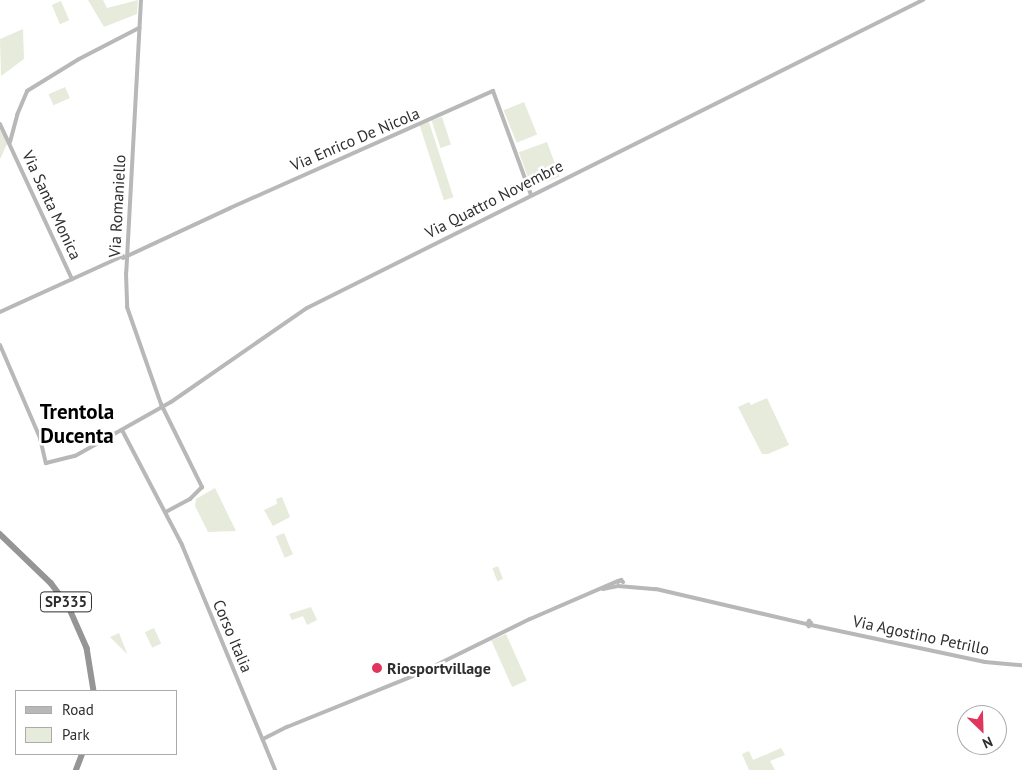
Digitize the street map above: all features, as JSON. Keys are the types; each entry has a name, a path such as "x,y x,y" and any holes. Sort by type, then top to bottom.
{"highway":[{"name":"SP335","path":"0,534 51,583 69,607 88,648 93,690"},
{"name":"SP335","path":"0,538 52,590 69,613 86,653 93,690"},
{"path":"76,770 84,755"},
{"path":"80,770 84,755"}],"street":[{"name":"Via Romaniello","path":"140,0 125,257 128,312 162,408 202,487 190,500 166,512"},
{"name":"Via Quattro Novembre","path":"0,345 40,438 46,463 69,458 162,408 307,308 923,0"},
{"path":"10,142 27,91 80,59 139,28"},
{"name":"Via Enrico De Nicola","path":"125,257 493,91 531,195"},
{"name":"Via Santa Monica","path":"0,124 72,279"},
{"path":"3,130 9,132 13,130"},
{"path":"0,312 125,257"},
{"name":"Corso Italia","path":"122,430 182,545 275,770"},
{"name":"Via Agostino Petrillo","path":"263,739 294,724 392,686 596,590 621,584 656,589 970,658 1022,665"}],"green space":[{"path":"88,0 103,0 107,8 138,0 137,14 104,27"},
{"path":"61,1 69,20 60,24 52,5"},
{"path":"23,29 24,59 1,76 0,39"},
{"path":"65,87 70,98 53,105 49,94"},
{"path":"524,102 537,134 517,143 504,110"},
{"path":"442,117 451,145 440,148 432,120"},
{"path":"429,122 453,197 444,200 419,125"},
{"path":"0,128 8,142 0,159"},
{"path":"547,142 560,177 531,187 519,152"},
{"path":"767,398 789,445 768,454 762,454 738,407 749,402 751,405"},
{"path":"215,488 236,531 208,532 195,506 196,499"},
{"path":"282,497 290,517 273,526 264,510 277,504 276,499"},
{"path":"284,533 293,554 285,558 276,537"},
{"path":"498,566 503,579 497,581 492,568"},
{"path":"311,607 317,620 307,625 303,616 292,620 289,614"},
{"path":"154,628 161,643 152,648 145,632"},
{"path":"119,633 127,653 127,654 110,637"},
{"path":"506,634 527,681 512,687 491,641"},
{"path":"781,748 785,755 770,761 775,770 749,770 742,754 749,751 753,760"}],"place":[{"name":"Riosportvillage","path":"377,668"}],"district":[{"name":"Trentola Ducenta","path":"77,424"}]}
